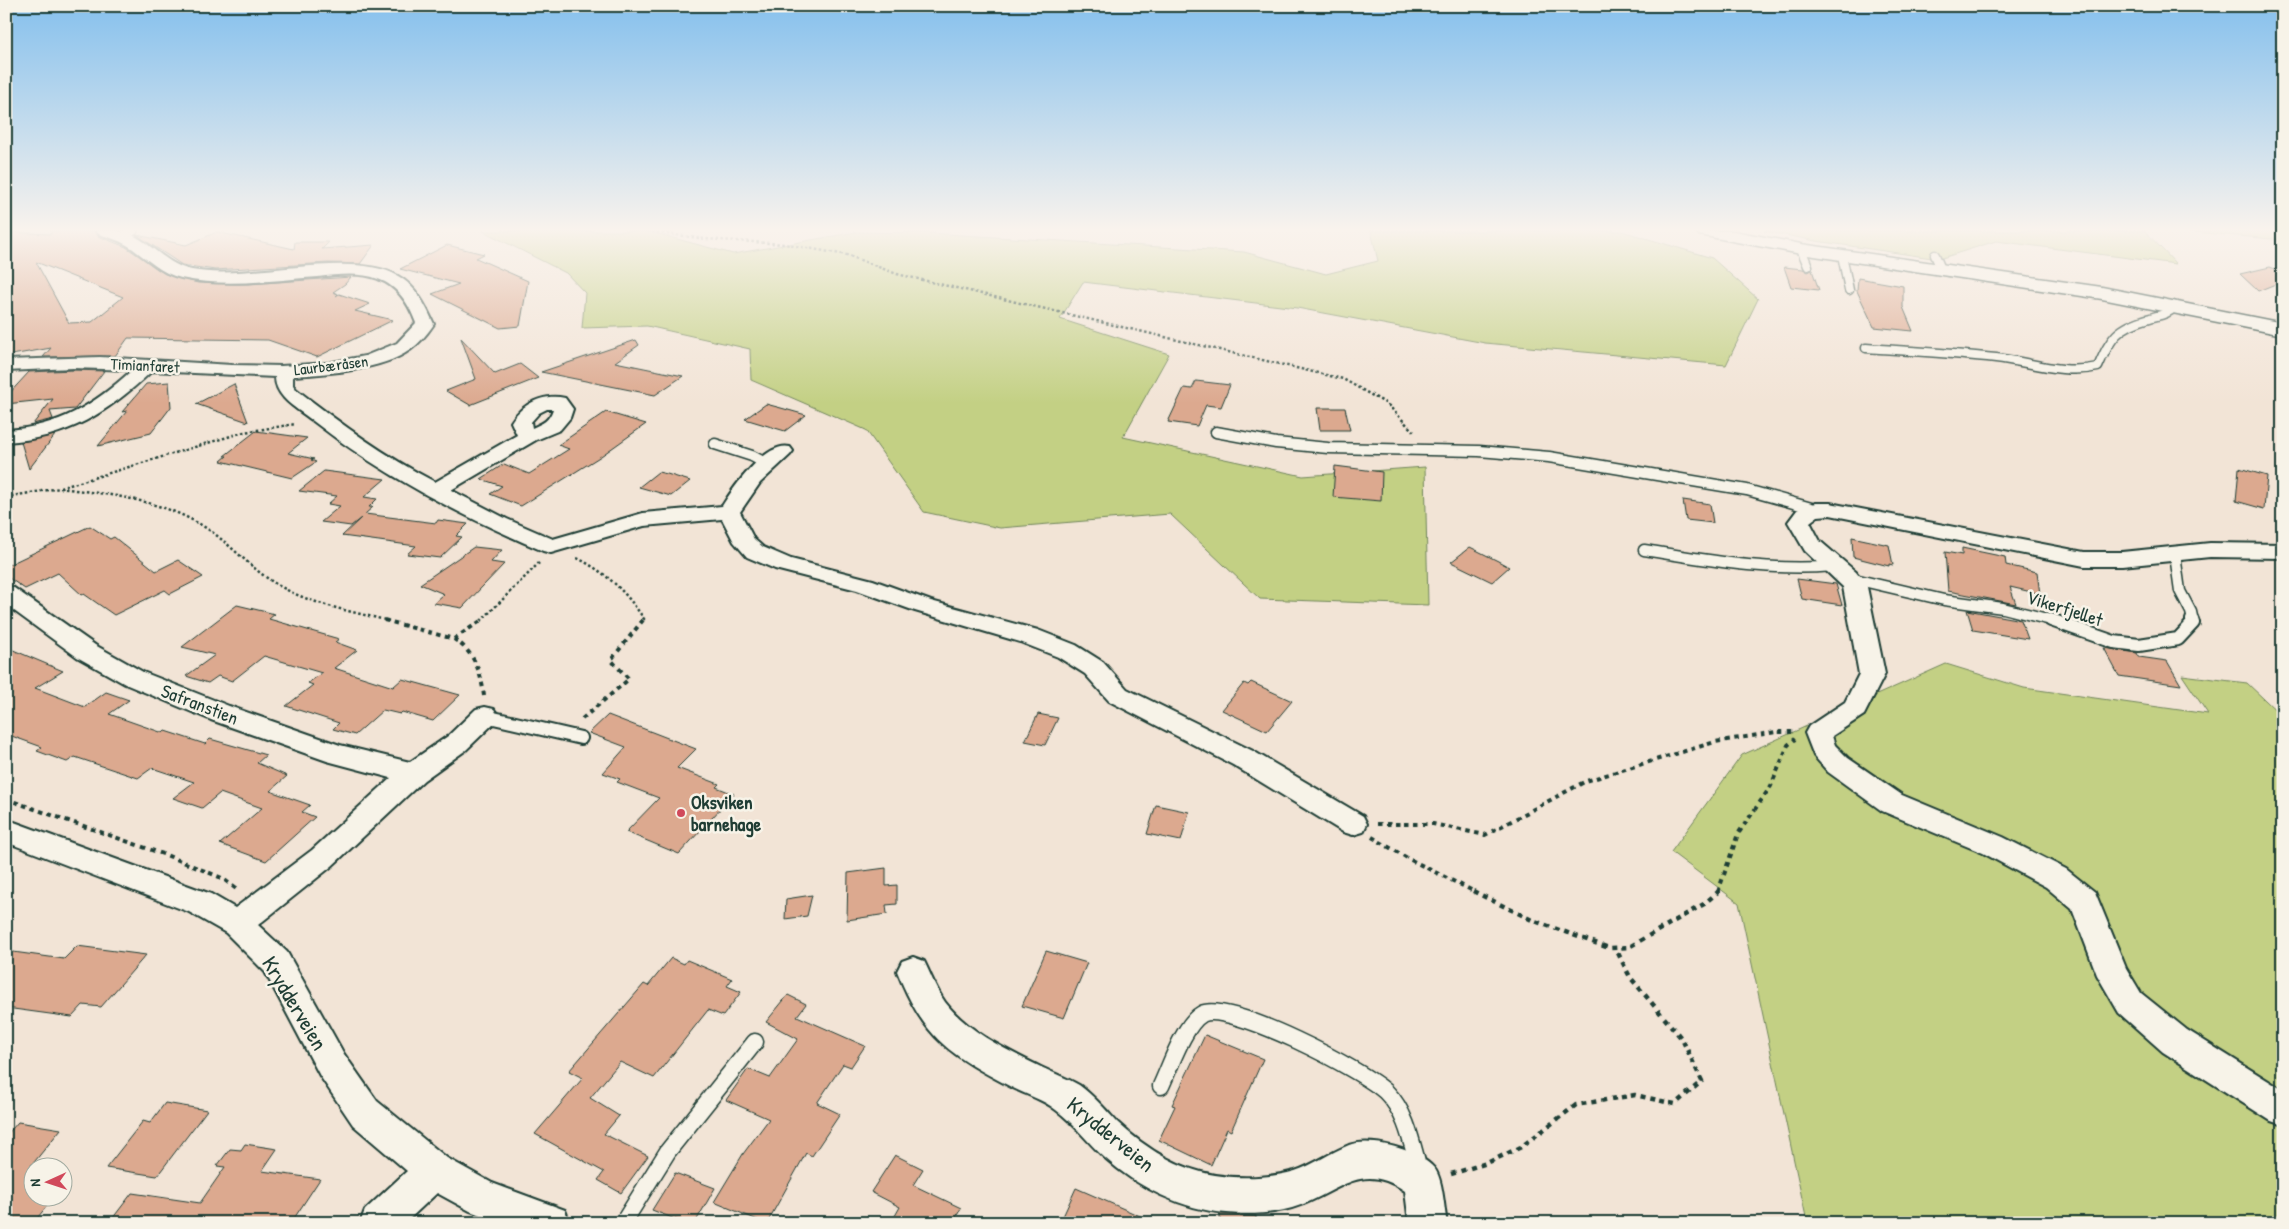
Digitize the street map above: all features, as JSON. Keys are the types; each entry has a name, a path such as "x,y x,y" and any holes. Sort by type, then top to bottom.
{"main road":[{"path":"2048,288 2175,307 2283,329"}],"street":[{"name":"Laurbæråsen","path":"284,371 353,366 378,359 405,347 420,336 426,324 420,311 403,288"},
{"name":"Timianfaret","path":"6,366 60,363 284,371"},
{"path":"6,436 40,432 68,424 93,412 148,365"},
{"path":"284,371 284,385 289,393 351,441 392,468 499,524 551,546 643,520 729,512"},
{"path":"436,490 529,436"},
{"path":"729,512 740,493 775,457"},
{"path":"2283,551 2210,550 2122,559 2084,559 1830,509 1815,509 1802,515 1799,522 1803,533 1811,544 1842,572 1859,599 1872,674 1855,708 1818,733 1823,749 1838,765 1892,803 1993,844 2063,884 2084,901 2113,975 2130,1003 2175,1041 2283,1109"},
{"path":"729,512 745,542 755,552 783,564 865,585 923,606 1029,636 1067,651 1094,668 1118,695 1243,758 1353,824"},
{"name":"Safranstien","path":"6,593 86,651 134,678 220,713 336,754 414,773"},
{"path":"248,915 322,858 414,773 457,743 485,716"},
{"name":"Krydderveien","path":"6,830 200,903 248,915 332,1065 365,1113 434,1171 483,1198 552,1223"},
{"name":"Krydderveien","path":"913,971 920,991 941,1024 958,1040 1067,1097 1089,1116 1107,1136 1142,1164 1180,1184 1218,1194 1258,1194 1299,1187 1356,1161 1373,1160 1401,1166 1422,1180"},
{"path":"378,1223 434,1171"},
{"path":"1422,1180 1428,1223"}],"lane":[{"path":"1866,348 1998,358 2076,370 2090,369 2098,366 2109,342 2118,332 2132,323 2169,313 2175,307"},
{"path":"1216,432 1276,443 1328,448 1479,451 1549,457 1747,490 1815,509"},
{"path":"716,444 752,456 775,457"},
{"name":"Vikerfjellet","path":"1644,550 1779,568 1842,572 1944,600 2002,608 2039,616 2114,642 2139,645 2178,639 2193,624 2191,612 2180,591 2175,555"},
{"path":"485,716 581,738"},
{"path":"1161,1086 1194,1020 1208,1012 1228,1014 1298,1041 1362,1073 1387,1092 1401,1113 1422,1180"},
{"path":"623,1223 668,1152 755,1042"}],"path":[{"path":"958,288 1343,379 1387,404 1432,450"},
{"path":"6,497 60,488 220,438 244,432 304,423 321,417"},
{"path":"60,488 135,497 157,503 212,532 264,578 288,591 327,605 454,639 473,653 484,693 485,716"},
{"path":"454,639 486,616 539,563 551,546 605,572 623,590 644,619 611,660 629,679 564,734"},
{"path":"1353,824 1433,824 1485,835 1586,781 1715,742 1776,732 1818,733"},
{"path":"1353,824 1366,834 1409,859 1532,920 1581,939 1616,949 1629,947 1714,897 1720,890 1738,834 1771,786 1788,745 1796,738 1818,733"},
{"path":"6,800 166,855 222,878 248,915"},
{"path":"1422,1180 1441,1177 1487,1164 1521,1147 1576,1104 1635,1094 1676,1104 1702,1080 1682,1038 1630,977 1616,949"}],"green space":[{"path":"581,288 1079,288 1060,319 1169,354 1123,437 1303,476 1425,467 1428,605 1260,599 1170,514 1000,528 924,512 866,430 751,380 750,349 647,326 582,328 585,293"},
{"path":"1135,288 1746,288 1758,299 1726,365 1485,343 1297,308"},
{"path":"1946,664 2024,688 2208,714 2182,675 2247,683 2283,717 2283,1223 1813,1223 1806,1217 1739,903 1671,852 1742,755"}],"building":[{"path":"6,288 50,288 69,323 92,322 123,297 102,288 338,288 333,292 338,294 336,296 339,294 370,304 355,311 393,320 317,357 268,340 128,338 115,356 43,357 51,348 6,356"},
{"path":"447,288 527,288 520,326 500,328 432,294"},
{"path":"1857,288 1903,288 1903,307 1913,331 1874,327"},
{"path":"461,338 495,374 520,364 538,378 470,405 446,391 476,379"},
{"path":"636,340 639,345 615,362 683,376 655,395 541,372"},
{"path":"104,371 75,409 50,411 53,419 33,424 53,399 6,404 6,397 29,372"},
{"path":"1196,381 1230,385 1221,407 1206,405 1197,426 1168,422 1184,388 1192,389"},
{"path":"169,382 171,407 151,433 98,446 127,411 122,412 146,384"},
{"path":"234,384 248,422 196,404"},
{"path":"766,404 806,415 785,431 745,419"},
{"path":"1317,408 1345,408 1350,430 1320,430"},
{"path":"606,412 646,424 601,456 521,506 490,494 502,486 481,479 504,464 529,474 569,449 558,445"},
{"path":"256,431 307,438 288,453 314,459 311,460 316,462 292,478 221,461 227,456 224,456"},
{"path":"55,435 29,469 21,442"},
{"path":"1335,466 1382,472 1381,501 1333,497"},
{"path":"2239,468 2267,476 2264,509 2236,501"},
{"path":"324,471 385,479 364,497 377,499 369,507 373,507 365,514 436,523 438,520 468,524 456,536 462,537 440,558 407,554 416,546 342,536 361,518 351,526 321,522 340,506 328,504 337,496 299,491"},
{"path":"658,472 690,481 671,496 639,487"},
{"path":"1683,500 1710,504 1713,523 1686,520"},
{"path":"90,526 110,539 114,537 156,571 178,560 203,577 170,594 165,590 114,615 84,594 82,595 58,573 25,589 6,576 6,566"},
{"path":"1852,537 1889,545 1893,565 1889,564 1889,566 1853,557"},
{"path":"474,547 502,550 491,562 504,564 462,608 434,603 444,594 420,584"},
{"path":"1470,547 1509,567 1492,582 1451,562"},
{"path":"1962,548 2005,557 2006,565 2037,572 2040,594 2010,587 2016,604 1948,591 1945,552 1962,555"},
{"path":"1797,579 1836,584 1842,605 1802,599"},
{"path":"237,605 275,614 269,619 339,639 335,642 357,650 334,668 393,687 402,679 460,695 433,721 402,712 400,714 383,710 355,735 333,729 339,723 286,706 313,685 308,683 322,673 264,656 232,681 218,676 208,683 186,676 215,655 182,647"},
{"path":"1967,610 2021,620 2028,639 1973,630"},
{"path":"6,647 63,671 35,688 85,707 106,692 129,700 109,714 163,733 165,731 205,744 210,739 266,755 257,763 287,776 270,791 310,805 302,812 315,817 266,861 220,844 262,808 220,793 202,808 173,798 194,782 152,768 138,778 75,757 67,762 37,751 42,747 6,734"},
{"path":"2104,648 2137,653 2139,657 2167,661 2181,685 2119,676"},
{"path":"1251,682 1292,701 1267,731 1222,710 1244,683 1248,685"},
{"path":"1038,714 1058,718 1045,745 1025,741"},
{"path":"608,715 696,749 677,768 719,784 716,787 734,794 679,854 626,832 659,798 617,782 620,779 603,773 626,747 589,733"},
{"path":"1156,805 1189,812 1181,841 1147,834"},
{"path":"886,868 886,886 897,885 897,904 886,905 887,914 847,920 848,873"},
{"path":"812,895 807,916 785,919 786,899"},
{"path":"77,946 146,955 101,1007 83,1005 72,1017 6,1008 6,951 64,959"},
{"path":"1046,951 1087,963 1064,1018 1022,1006"},
{"path":"671,958 684,964 687,960 732,979 727,986 741,992 723,1016 708,1010 654,1078 620,1062 590,1098 619,1116 604,1134 648,1156 621,1193 598,1180 604,1172 535,1134 583,1078 569,1071 644,984 648,986"},
{"path":"788,995 806,1004 797,1016 865,1046 851,1067 843,1064 817,1103 840,1114 812,1156 806,1153 767,1223 765,1223 714,1202 743,1154 769,1119 726,1100 748,1069 770,1078 798,1039 766,1022"},
{"path":"1205,1035 1263,1059 1231,1131 1227,1129 1211,1165 1159,1140 1175,1106 1172,1105"},
{"path":"165,1103 207,1110 157,1176 106,1168 143,1121 150,1123"},
{"path":"18,1122 61,1129 39,1156 22,1156 22,1206 47,1206 34,1222 6,1218 6,1136"},
{"path":"245,1144 277,1149 262,1171 320,1179 291,1223 109,1223 132,1193 200,1203 225,1167 217,1166 230,1149 241,1150"},
{"path":"895,1155 923,1169 913,1185 961,1208 953,1223 891,1223 900,1207 871,1192"},
{"path":"675,1173 715,1188 695,1223 685,1223 652,1210"},
{"path":"1076,1188 1156,1223 1060,1223"},
{"path":"1220,1214 1256,1216 1256,1223 1220,1223"}],"place":[{"name":"Oksviken barnehage","path":"681,813"}]}
